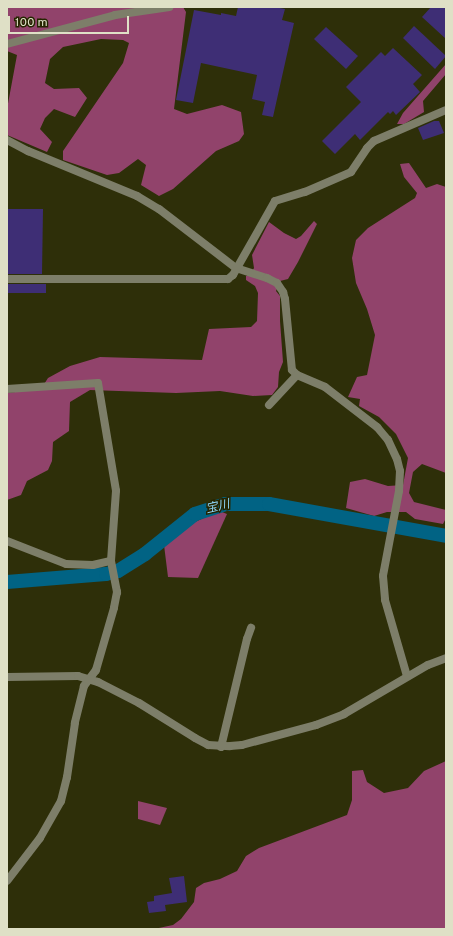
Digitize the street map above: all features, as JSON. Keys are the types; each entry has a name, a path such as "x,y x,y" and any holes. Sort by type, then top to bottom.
{"street":[{"path":"7,44 115,15 169,7"},
{"path":"7,279 228,279 233,274 275,201 305,192 351,172 367,148 374,141 446,110"},
{"path":"7,140 42,157 137,196 159,209 236,268 267,278 277,283 283,292 285,300 292,370 297,375 325,386 377,428 388,440 398,458 400,471 384,565 385,600 407,676"},
{"path":"269,405 297,375"},
{"path":"7,389 98,383 116,491 111,561 117,592 114,608 96,670 84,686 75,723 67,777 61,800 40,838 7,881"},
{"path":"7,541 66,564 94,565 111,561"},
{"path":"221,747 251,628"},
{"path":"7,677 78,676 116,690 195,738 208,745 221,747 242,745 328,720 362,705 407,676 446,658"}],"shaded area":[{"path":"183,7 186,12 174,109 187,114 222,105 241,112 244,134 239,141 216,151 173,189 159,196 141,185 146,165 138,159 119,173 107,175 63,160 63,151 123,63 129,43 123,40 101,39 63,47 50,59 45,83 54,89 79,88 87,98 75,117 54,109 45,118 40,129 52,142 47,152 7,135 7,109 17,55 7,51 7,8"},
{"path":"446,64 446,74 423,101 424,112 404,124 397,124 403,113"},
{"path":"409,163 426,188 437,184 446,187 446,473 422,464 413,472 409,493 414,502 446,510 446,518 443,524 415,519 406,512 387,512 374,516 346,508 350,482 365,479 388,486 403,485 408,458 396,434 379,417 359,406 360,399 348,397 357,377 367,375 375,335 367,309 356,283 352,258 356,240 368,228 415,198 417,193 404,177 400,164"},
{"path":"314,221 317,224 298,262 288,279 280,281 276,291 280,296 283,362 279,372 278,387 272,395 253,396 220,391 176,393 90,390 70,402 69,431 53,442 52,461 48,470 27,481 21,495 7,500 7,393 41,389 48,378 70,366 100,357 202,360 209,329 251,327 257,321 258,293 255,286 246,280 246,276 250,275 254,268 252,255 269,222 284,233 296,239 301,236"},
{"path":"222,512 227,514 198,578 168,577 164,545 193,523 210,515"},
{"path":"446,761 446,929 154,929 173,925 181,919 194,902 196,888 204,883 220,879 237,871 246,856 259,848 347,815 352,800 352,771 363,770 367,782 384,793 408,788 424,771"},
{"path":"138,801 167,808 160,825 138,819"}],"building":[{"path":"238,7 274,7 285,9 282,20 294,23 273,117 262,115 265,102 252,99 257,75 201,63 193,103 176,100 194,10 236,16"},
{"path":"431,7 446,7 446,39 422,17"},
{"path":"414,26 446,56 435,69 403,38"},
{"path":"326,27 358,56 346,69 314,39"},
{"path":"393,48 422,75 413,84 420,92 396,115 393,111 390,114 388,112 360,140 355,134 335,154 322,141 361,102 346,87 381,52 385,56"},
{"path":"434,121 439,121 444,133 423,140 418,128"},
{"path":"7,209 43,209 42,274 7,274"},
{"path":"7,284 46,284 46,293 7,293"},
{"path":"184,876 187,902 165,905 166,911 149,913 147,902 154,901 154,896 172,893 169,878"}],"waterway":[{"name":"宝川","path":"7,582 106,574 118,571 145,554 195,514 225,504 269,504 446,536"}]}
